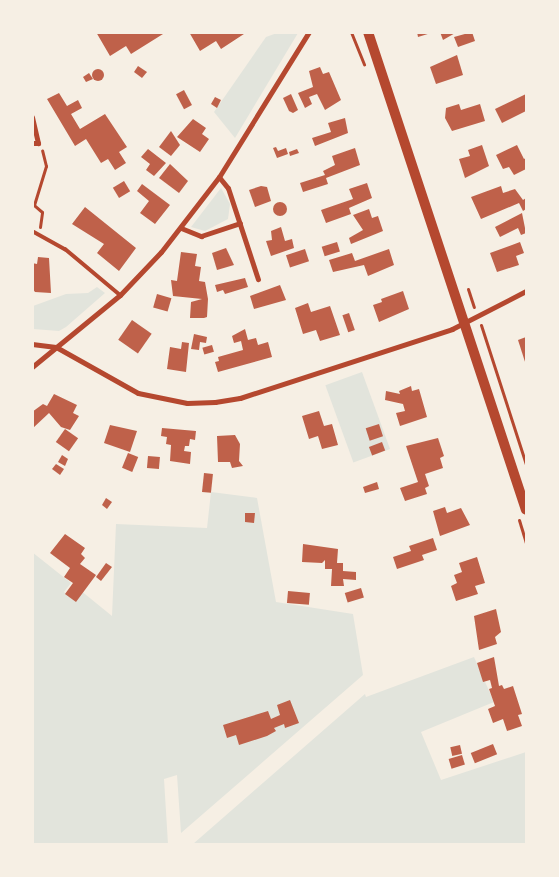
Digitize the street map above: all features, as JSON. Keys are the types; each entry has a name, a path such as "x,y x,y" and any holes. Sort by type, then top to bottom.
{"main road":[{"path":"368,32 526,510"}],"street":[{"path":"32,367 120,295 181,228 218,177 309,32"},
{"path":"32,117 35,143"},
{"path":"218,177 228,188 258,279"},
{"path":"181,228 201,236 240,223"},
{"path":"32,344 56,347 138,392 187,403 215,402 258,392 464,323 526,291"}],"lane":[{"path":"33,231 66,249 120,295"}],"path":[{"path":"33,231 42,224 43,217 33,205 46,166 35,143"}],"shaded area":[{"path":"277,33 298,33 235,138 214,112 266,37"},
{"path":"221,188 230,204 228,219 205,231 191,227"},
{"path":"97,287 105,293 66,327 59,331 33,329 33,306 66,294 88,293"},
{"path":"362,372 390,449 353,462 325,385"},
{"path":"211,492 257,498 276,602 353,614 363,675 181,833 177,775 164,779 168,844 33,844 32,552 71,583 64,592 73,599 80,590 112,616 116,524 207,528"},
{"path":"474,657 494,702 421,732 441,780 526,752 526,844 193,844 365,694 366,697"}],"building":[{"path":"96,32 161,32 163,34 131,54 126,46 110,56"},
{"path":"189,32 247,32 221,49 216,41 200,51"},
{"path":"417,32 431,32 431,33 418,37"},
{"path":"440,32 457,32 443,40"},
{"path":"472,32 475,41 458,47 454,37"},
{"path":"457,55 463,75 436,84 430,67"},
{"path":"138,66 147,72 142,78 134,72"},
{"path":"320,67 323,74 329,72 341,100 325,110 317,94 309,97 312,104 305,108 298,93 313,87 309,71"},
{"path":"96,69 100,69 104,75 100,81 96,81 92,77 92,73"},
{"path":"89,73 93,79 86,82 83,77"},
{"path":"184,90 192,105 184,109 176,94"},
{"path":"59,93 67,106 78,100 82,108 71,114 80,129 105,114 127,147 119,152 126,163 115,170 108,159 101,163 86,139 75,146 47,99"},
{"path":"291,94 298,110 293,113 289,111 283,98"},
{"path":"526,94 526,111 502,123 495,109"},
{"path":"215,97 221,100 217,108 211,104"},
{"path":"459,104 461,110 480,104 485,121 452,131 445,118 446,108"},
{"path":"345,118 348,133 315,146 312,138 331,132 328,123"},
{"path":"193,119 206,128 202,134 209,139 200,152 177,137"},
{"path":"171,131 180,145 171,156 159,147"},
{"path":"482,145 489,166 465,178 459,159 470,156 468,150"},
{"path":"517,145 524,159 526,158 526,169 514,175 509,167 503,169 496,155"},
{"path":"276,147 278,151 286,148 288,154 277,158 273,148"},
{"path":"355,148 360,165 326,178 328,184 303,192 300,183 325,175 323,171 335,165 332,156"},
{"path":"148,149 166,163 154,176 146,170 150,164 141,157"},
{"path":"297,149 299,153 290,156 289,152"},
{"path":"170,164 188,181 179,193 159,178"},
{"path":"124,181 130,191 119,198 113,188"},
{"path":"367,183 372,198 349,208 351,214 326,223 321,210 353,199 349,189"},
{"path":"142,184 170,205 155,224 140,213 149,201 137,191"},
{"path":"261,186 267,187 271,201 255,207 249,190"},
{"path":"501,186 503,193 515,189 523,200 526,198 526,209 523,211 519,203 481,219 471,197"},
{"path":"277,202 283,202 287,209 283,216 277,216 273,212 273,206"},
{"path":"85,207 136,248 119,271 97,253 104,244 72,224"},
{"path":"369,209 372,218 378,216 383,231 351,244 349,238 363,230 353,215"},
{"path":"522,213 526,233 521,235 518,228 500,237 495,227"},
{"path":"281,227 285,241 292,239 294,248 271,256 266,241 272,240 271,231"},
{"path":"337,242 340,252 325,256 322,247"},
{"path":"520,242 524,253 516,256 519,265 497,272 490,253"},
{"path":"226,248 234,265 217,270 212,253"},
{"path":"305,249 309,261 290,268 286,255"},
{"path":"389,249 394,265 368,276 364,265 333,272 329,260 352,253 355,261"},
{"path":"181,252 197,254 195,266 201,267 199,281 205,282 208,299 207,317 190,318 191,302 202,299 173,296 171,280 177,281"},
{"path":"38,257 49,258 51,293 35,292 32,288 32,263 37,264"},
{"path":"245,278 248,287 225,294 223,290 217,292 215,285"},
{"path":"280,285 286,300 254,309 250,296"},
{"path":"403,291 409,309 379,322 373,305 382,302 381,299"},
{"path":"157,294 171,298 168,312 153,307"},
{"path":"308,303 311,312 330,306 340,335 320,341 316,330 303,334 295,308"},
{"path":"349,313 355,330 348,332 342,315"},
{"path":"132,320 152,334 138,353 118,340"},
{"path":"245,329 248,340 256,338 258,345 268,342 272,357 218,372 215,362 219,361 218,357 243,350 241,341 234,343 232,336"},
{"path":"194,334 207,337 206,343 200,342 199,350 191,349"},
{"path":"526,337 526,365 518,340"},
{"path":"182,342 189,343 186,372 167,369 170,347 181,349"},
{"path":"212,345 214,352 204,354 202,348"},
{"path":"411,386 412,391 419,389 427,417 400,426 396,413 405,411 403,404 385,400 386,391 400,394 399,391"},
{"path":"54,394 77,405 73,413 79,416 70,430 61,427 49,413 32,429 32,412 43,404 47,406"},
{"path":"319,411 324,426 332,424 338,445 322,449 318,436 309,439 302,416"},
{"path":"379,424 383,436 370,441 366,428"},
{"path":"110,425 137,431 130,452 104,443"},
{"path":"162,428 196,431 195,440 190,439 189,446 185,446 184,451 191,452 190,464 170,461 171,445 166,444 167,437 161,436"},
{"path":"65,429 78,438 69,451 56,442"},
{"path":"235,435 240,444 239,461 243,466 232,468 230,462 218,462 217,436"},
{"path":"438,438 444,456 440,458 443,468 425,474 429,486 425,488 427,494 405,501 400,488 418,482 406,446"},
{"path":"382,442 385,450 372,455 369,447"},
{"path":"128,453 138,457 132,472 122,468"},
{"path":"62,455 68,459 65,466 58,462"},
{"path":"148,456 160,457 159,469 147,468"},
{"path":"56,464 64,469 60,475 52,469"},
{"path":"204,473 213,474 211,493 202,492"},
{"path":"377,482 379,489 365,493 363,487"},
{"path":"106,498 112,502 107,509 102,505"},
{"path":"445,507 447,513 461,508 470,525 440,536 433,511"},
{"path":"245,513 255,513 254,523 245,522"},
{"path":"65,534 85,548 81,554 85,558 80,564 96,575 76,602 65,594 73,583 64,577 70,568 50,553"},
{"path":"433,538 437,550 422,555 424,560 397,569 393,557 411,551 409,546"},
{"path":"303,544 338,549 337,563 343,563 343,571 356,572 356,580 343,579 344,586 331,586 332,569 325,569 325,560 322,563 302,562"},
{"path":"477,557 485,583 475,586 478,594 456,601 451,586 457,583 454,575 462,572 459,563"},
{"path":"106,563 112,567 101,581 96,577"},
{"path":"361,588 364,598 348,603 345,593"},
{"path":"288,591 310,593 309,605 287,603"},
{"path":"496,609 501,632 495,637 497,644 479,650 474,616"},
{"path":"494,657 499,686 502,685 504,689 513,686 522,714 518,715 522,726 507,731 503,719 493,723 488,709 495,706 489,689 492,688 490,680 483,682 477,663"},
{"path":"290,700 299,723 285,728 284,724 274,728 276,731 267,736 239,745 236,735 227,738 223,725 268,711 271,719 280,715 277,705"},
{"path":"493,744 497,754 475,763 471,753"},
{"path":"460,745 462,754 452,756 450,747"},
{"path":"462,755 465,765 452,769 449,759"}]}
